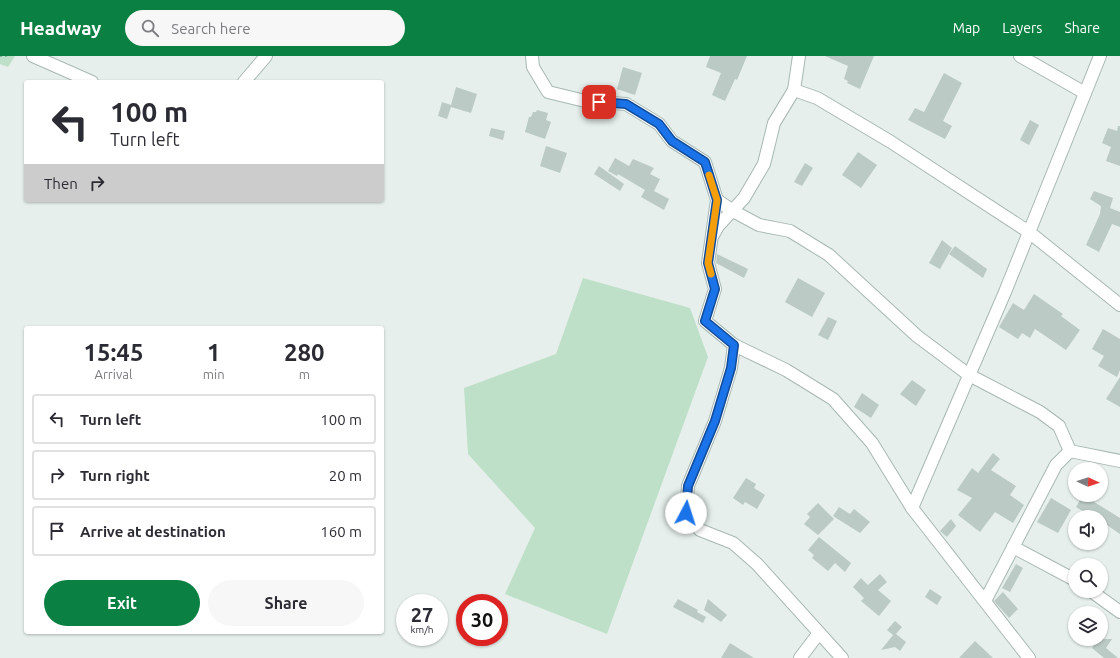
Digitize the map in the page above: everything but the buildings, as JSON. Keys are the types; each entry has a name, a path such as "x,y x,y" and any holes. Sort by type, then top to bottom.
{"street":[{"path":"33,56 87,80"},
{"path":"246,80 266,56"},
{"path":"532,56 532,67 548,92 585,101 626,104 659,124 672,141 705,162 717,200 708,263 715,289 705,321 734,345 786,370 833,399 872,443 912,508 1030,658"},
{"path":"712,237 718,226 744,198 764,164 774,123 794,90 799,56"},
{"path":"1020,56 1085,93"},
{"path":"912,508 1029,232 1100,56"},
{"path":"794,90 817,98 891,142 1029,232 1120,305"},
{"path":"717,200 733,211 759,225 790,231 829,255 917,336 969,374 1040,412 1060,426 1070,451"},
{"path":"734,345 731,368 715,421 688,486 686,513 700,530 733,544 757,564 842,658"},
{"path":"1070,451 1120,462"},
{"path":"985,601 1056,465 1070,451"},
{"path":"1013,547 1068,576"},
{"path":"1101,598 1120,612"},
{"path":"800,658 819,633"}],"path":[{"path":"0,56 9,56"}],"green space":[{"path":"0,56 15,56 8,67 0,64"},
{"path":"583,278 690,308 708,357 607,634 505,594 535,528 468,454 464,388 556,354"}],"slow traffic":[{"path":"709,175 717,200 708,263 711,274"}],"route":[{"path":"599,102 626,104 659,124 672,141 705,162 717,200 708,263 715,289 705,321 734,345 731,368 715,421 688,486 686,513"}]}
